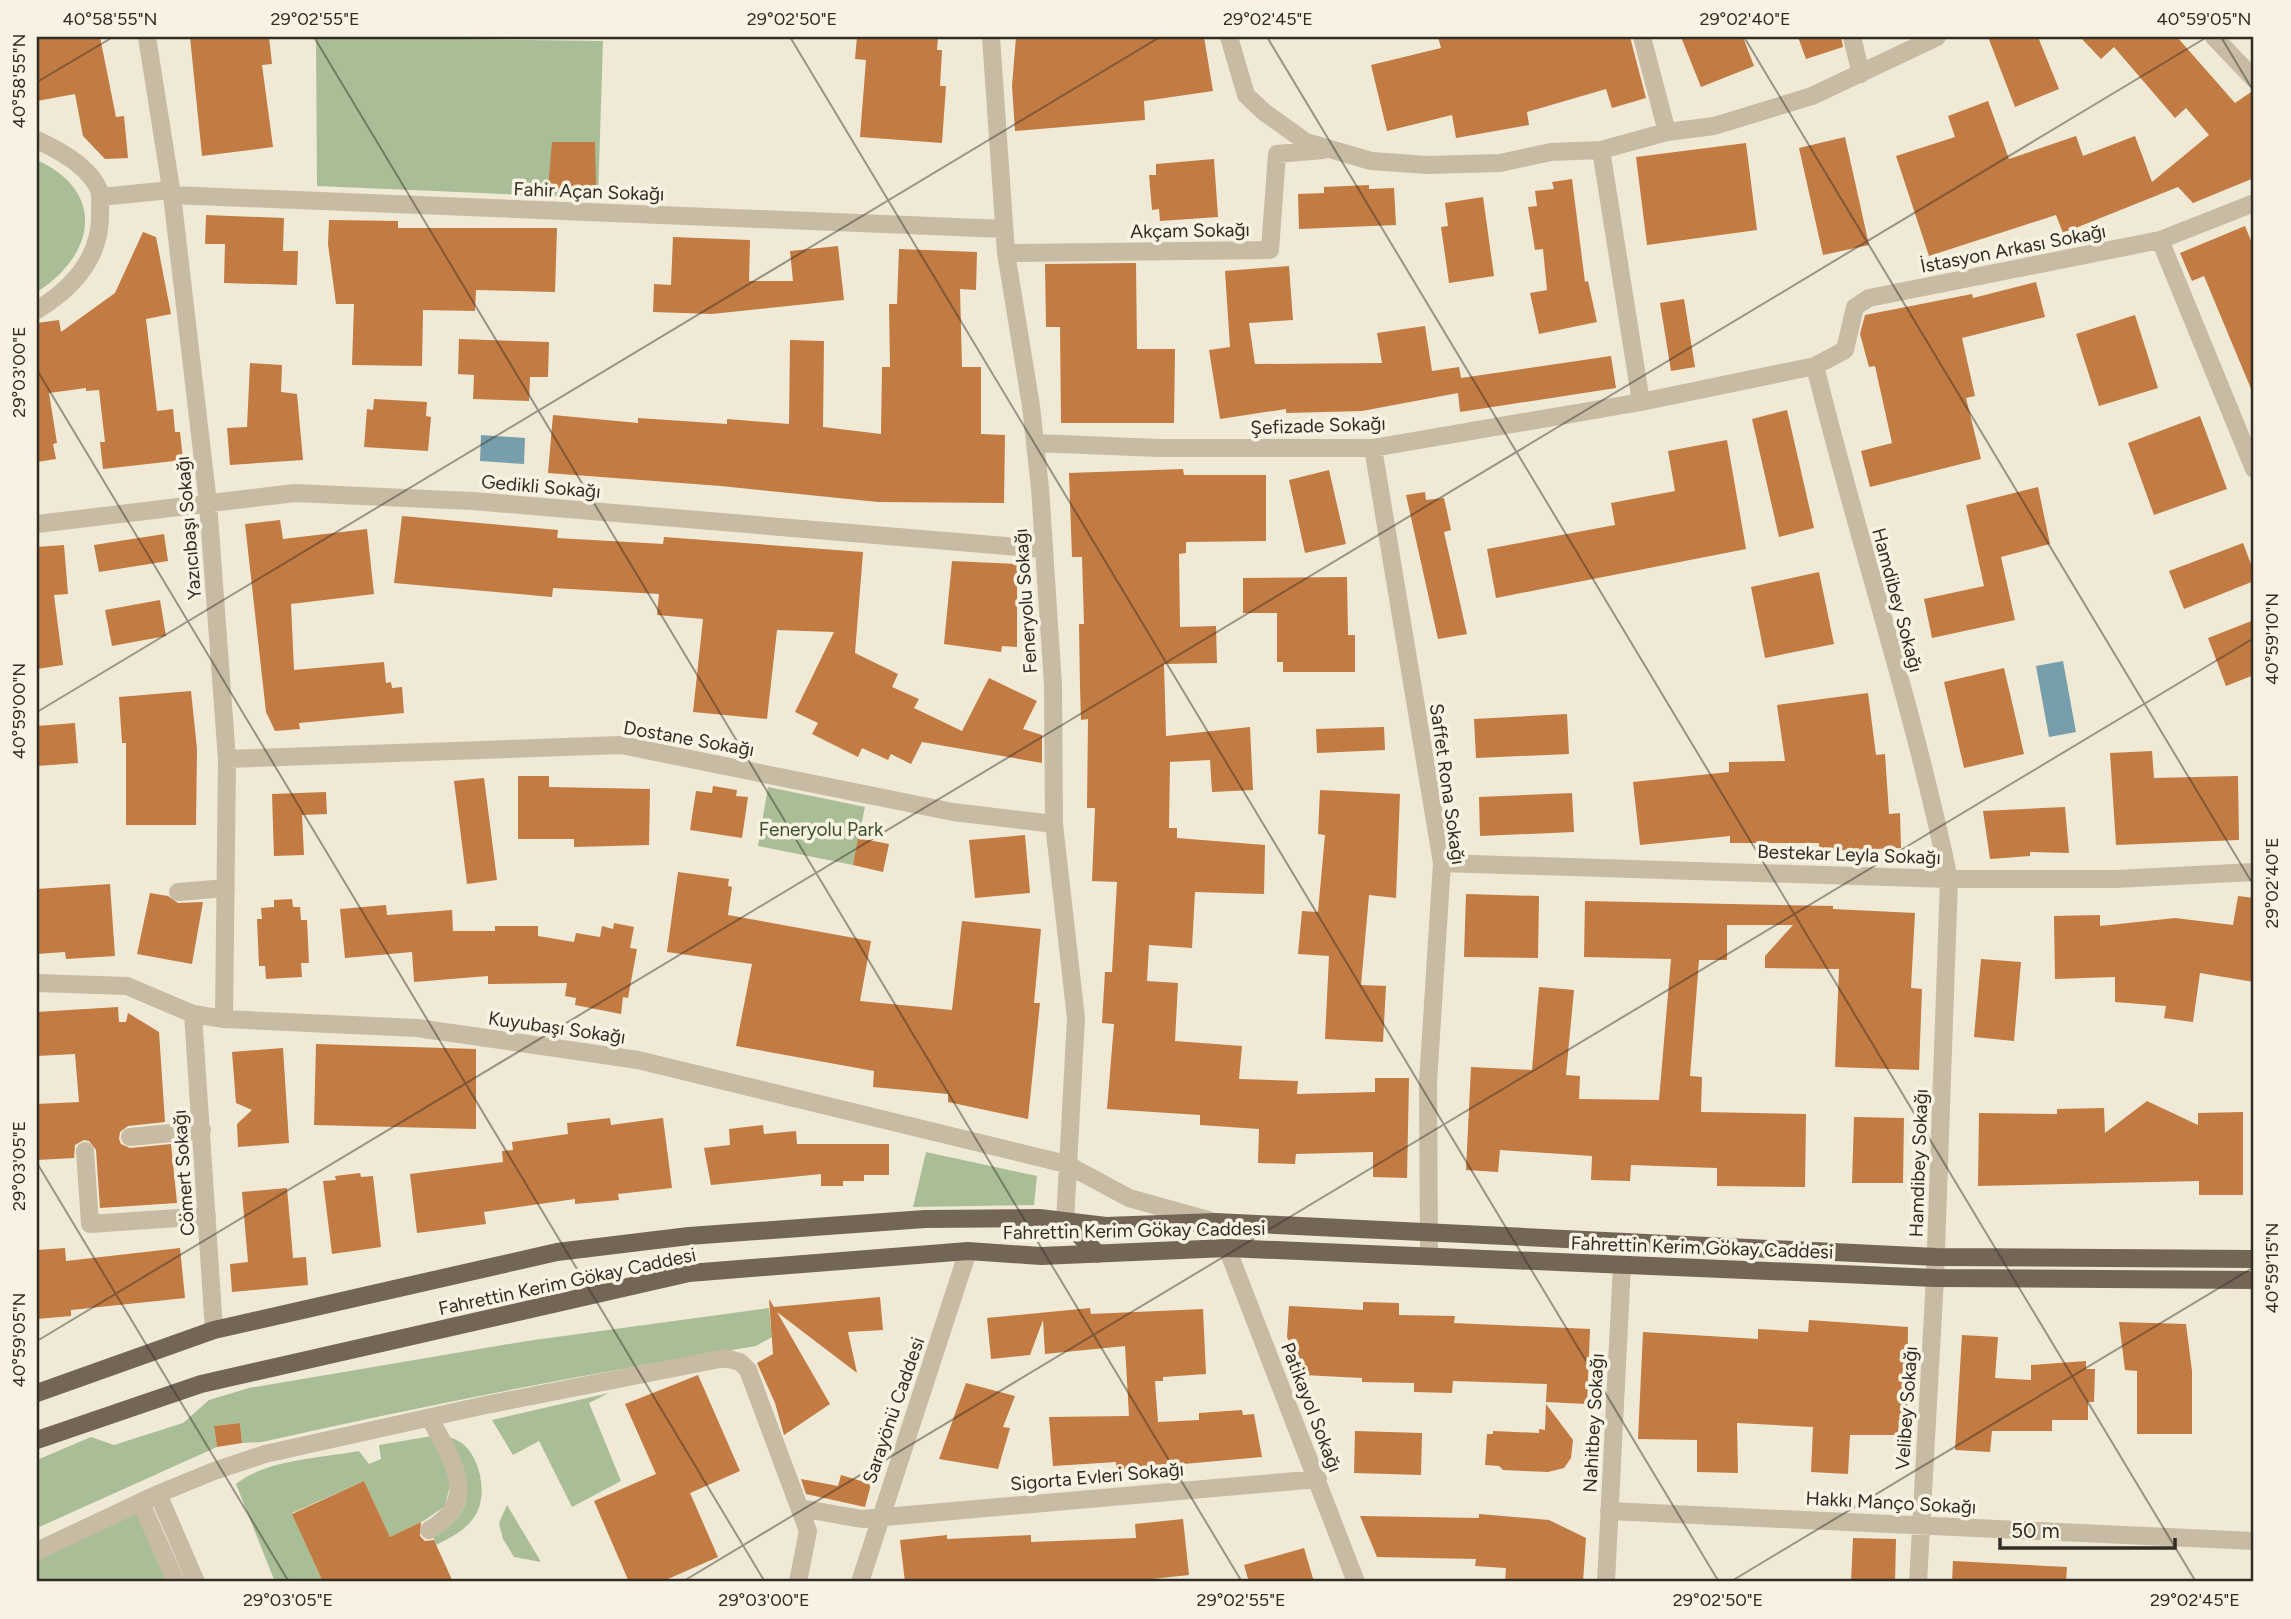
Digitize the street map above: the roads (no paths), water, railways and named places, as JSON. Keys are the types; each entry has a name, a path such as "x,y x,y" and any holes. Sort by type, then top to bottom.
{"main road":[{"name":"Fahrettin Kerim Gökay Caddesi","path":"37,1393 214,1330 570,1250 689,1236 925,1219 1039,1218 1106,1226 1216,1222 1936,1257 2254,1259"},
{"path":"1065,1221 1098,1254"},
{"name":"Fahrettin Kerim Gökay Caddesi","path":"43,1439 201,1384 689,1273 968,1251 1041,1256 1227,1248 1935,1278 2254,1280"}],"street":[{"name":"Yazıcıbaşı Sokağı","path":"147,37 171,192 208,503 227,759 224,1019"},
{"name":"Feneryolu Sokağı","path":"991,37 1006,253 1035,443 1053,685 1054,824 1076,1018 1065,1221"},
{"path":"1229,37 1246,95 1306,142 1371,161 1427,165 1500,163 1551,152 1601,150 1667,132 1714,127 1812,96 1937,37"},
{"path":"1642,37 1667,132"},
{"path":"1852,37 1861,74"},
{"path":"2214,37 2254,79"},
{"path":"37,140 66,155 82,168 92,179 100,197 99,228 87,266 62,293 37,310"},
{"name":"Akçam Sokağı","path":"1006,253 1270,250 1277,154 1328,149"},
{"path":"1601,150 1641,402 1815,366"},
{"name":"Fahir Açan Sokağı","path":"100,197 171,192 1004,229"},
{"name":"İstasyon Arkası Sokağı","path":"1815,366 1845,350 1856,307 1870,298 2160,240 2254,202"},
{"path":"2160,240 2254,470"},
{"name":"Hamdibey Sokağı","path":"1815,366 1841,471 1936,816 1949,879 1935,1278"},
{"name":"Şefizade Sokağı","path":"1035,443 1159,448 1373,448 1641,402"},
{"name":"Saffet Rona Sokağı","path":"1373,448 1442,863 1429,1082 1429,1256"},
{"name":"Gedikli Sokağı","path":"37,524 295,493 473,501 1041,549"},
{"name":"Dostane Sokağı","path":"227,759 621,745 953,812 1054,824"},
{"name":"Bestekar Leyla Sokağı","path":"1442,863 1949,879 2115,879 2254,872"},
{"path":"178,892 226,887"},
{"name":"Kuyubaşı Sokağı","path":"37,983 127,986 193,1014 224,1019 416,1028 638,1060 1066,1164 1129,1198 1216,1222"},
{"name":"Cömert Sokağı","path":"193,1014 214,1330"},
{"path":"130,1137 202,1130"},
{"path":"85,1150 90,1224 207,1216"},
{"name":"Patikayol Sokağı","path":"1227,1248 1356,1582"},
{"name":"Sarayönü Caddesi","path":"860,1582 968,1251"},
{"name":"Nahitbey Sokağı","path":"1606,1582 1622,1265"},
{"name":"Velibey Sokağı","path":"1918,1582 1935,1278"},
{"path":"37,1551 158,1494 265,1454 725,1358 740,1363 748,1370 808,1531 798,1582"},
{"path":"429,1530 446,1521 456,1506 460,1489 456,1468 430,1418"},
{"name":"Sigorta Evleri Sokağı","path":"800,1508 862,1519 880,1515 1318,1479"},
{"path":"158,1494 196,1582"},
{"path":"141,1503 176,1582"},
{"name":"Hakkı Manço Sokağı","path":"1609,1511 2254,1541"}],"water":[{"path":"481,435 525,438 524,464 480,461"},
{"path":"2063,661 2076,732 2049,737 2036,666"}],"park label":[{"name":"Feneryolu Park","path":"821,829"}]}
